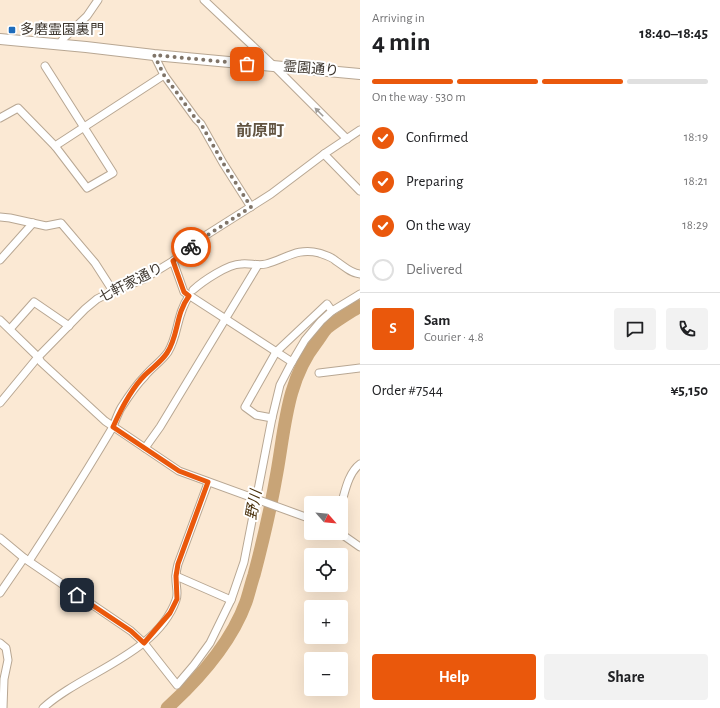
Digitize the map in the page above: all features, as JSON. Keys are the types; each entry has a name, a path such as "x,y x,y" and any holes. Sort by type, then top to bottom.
{"street":[{"path":"59,45 63,39 87,16 98,0"},
{"path":"205,0 347,139"},
{"name":"霊園通り","path":"0,39 360,74"},
{"path":"154,55 164,75 201,124 223,163 251,207"},
{"path":"0,118 18,108 55,146 87,188 113,172 45,66"},
{"path":"55,146 164,75"},
{"name":"七軒家通り","path":"0,402 38,357 91,304 113,291 144,279 173,261 200,240 270,194 324,154 360,130"},
{"path":"324,154 360,190"},
{"path":"0,217 46,226 61,223 95,263 113,291"},
{"path":"0,260 33,223"},
{"path":"0,592 60,515 113,427 121,409 134,390 145,375 158,364 167,353 174,340 181,310 191,293 208,278 230,267 241,264 258,265 301,251 318,253 335,260 354,274 360,274"},
{"path":"173,261 184,292 191,293 225,320 292,362"},
{"path":"144,448 160,427 258,265"},
{"path":"0,538 26,560 131,631 144,643 177,684 194,665 210,643 231,600 244,562 272,418 280,385 309,335 321,321 332,311 360,294"},
{"path":"10,329 34,302 68,326"},
{"path":"272,418 256,414 245,407 276,352 327,304 332,311"},
{"path":"0,320 38,357 41,362 113,427 179,471 304,516"},
{"path":"318,373 360,368"},
{"path":"344,496 349,480 357,466 360,464"},
{"path":"43,708 67,690 121,659 144,643 158,629 173,608 177,599 176,576 178,564 208,482"},
{"path":"348,538 359,546"},
{"path":"176,576 231,600"},
{"path":"0,643 6,648 8,660 4,679 4,708"}],"waterway":[{"name":"野川","path":"167,708 191,685 213,660 232,632 246,602 275,485 289,404 293,388 306,357 327,328 360,306"}],"way so far":[{"path":"191,247 251,207 223,163 201,124 164,75 155,60 154,55 247,64"}],"place":[{"name":"多磨霊園裏門","path":"12,30"}],"district":[{"name":"前原町","path":"260,131"}],"route":[{"path":"77,595 131,631 144,643 158,629 170,613 177,599 176,576 178,564 188,541 208,482 179,471 113,427 121,409 134,390 145,375 158,364 167,353 174,340 181,310 184,302 189,296 184,292 173,261 191,247"}]}
